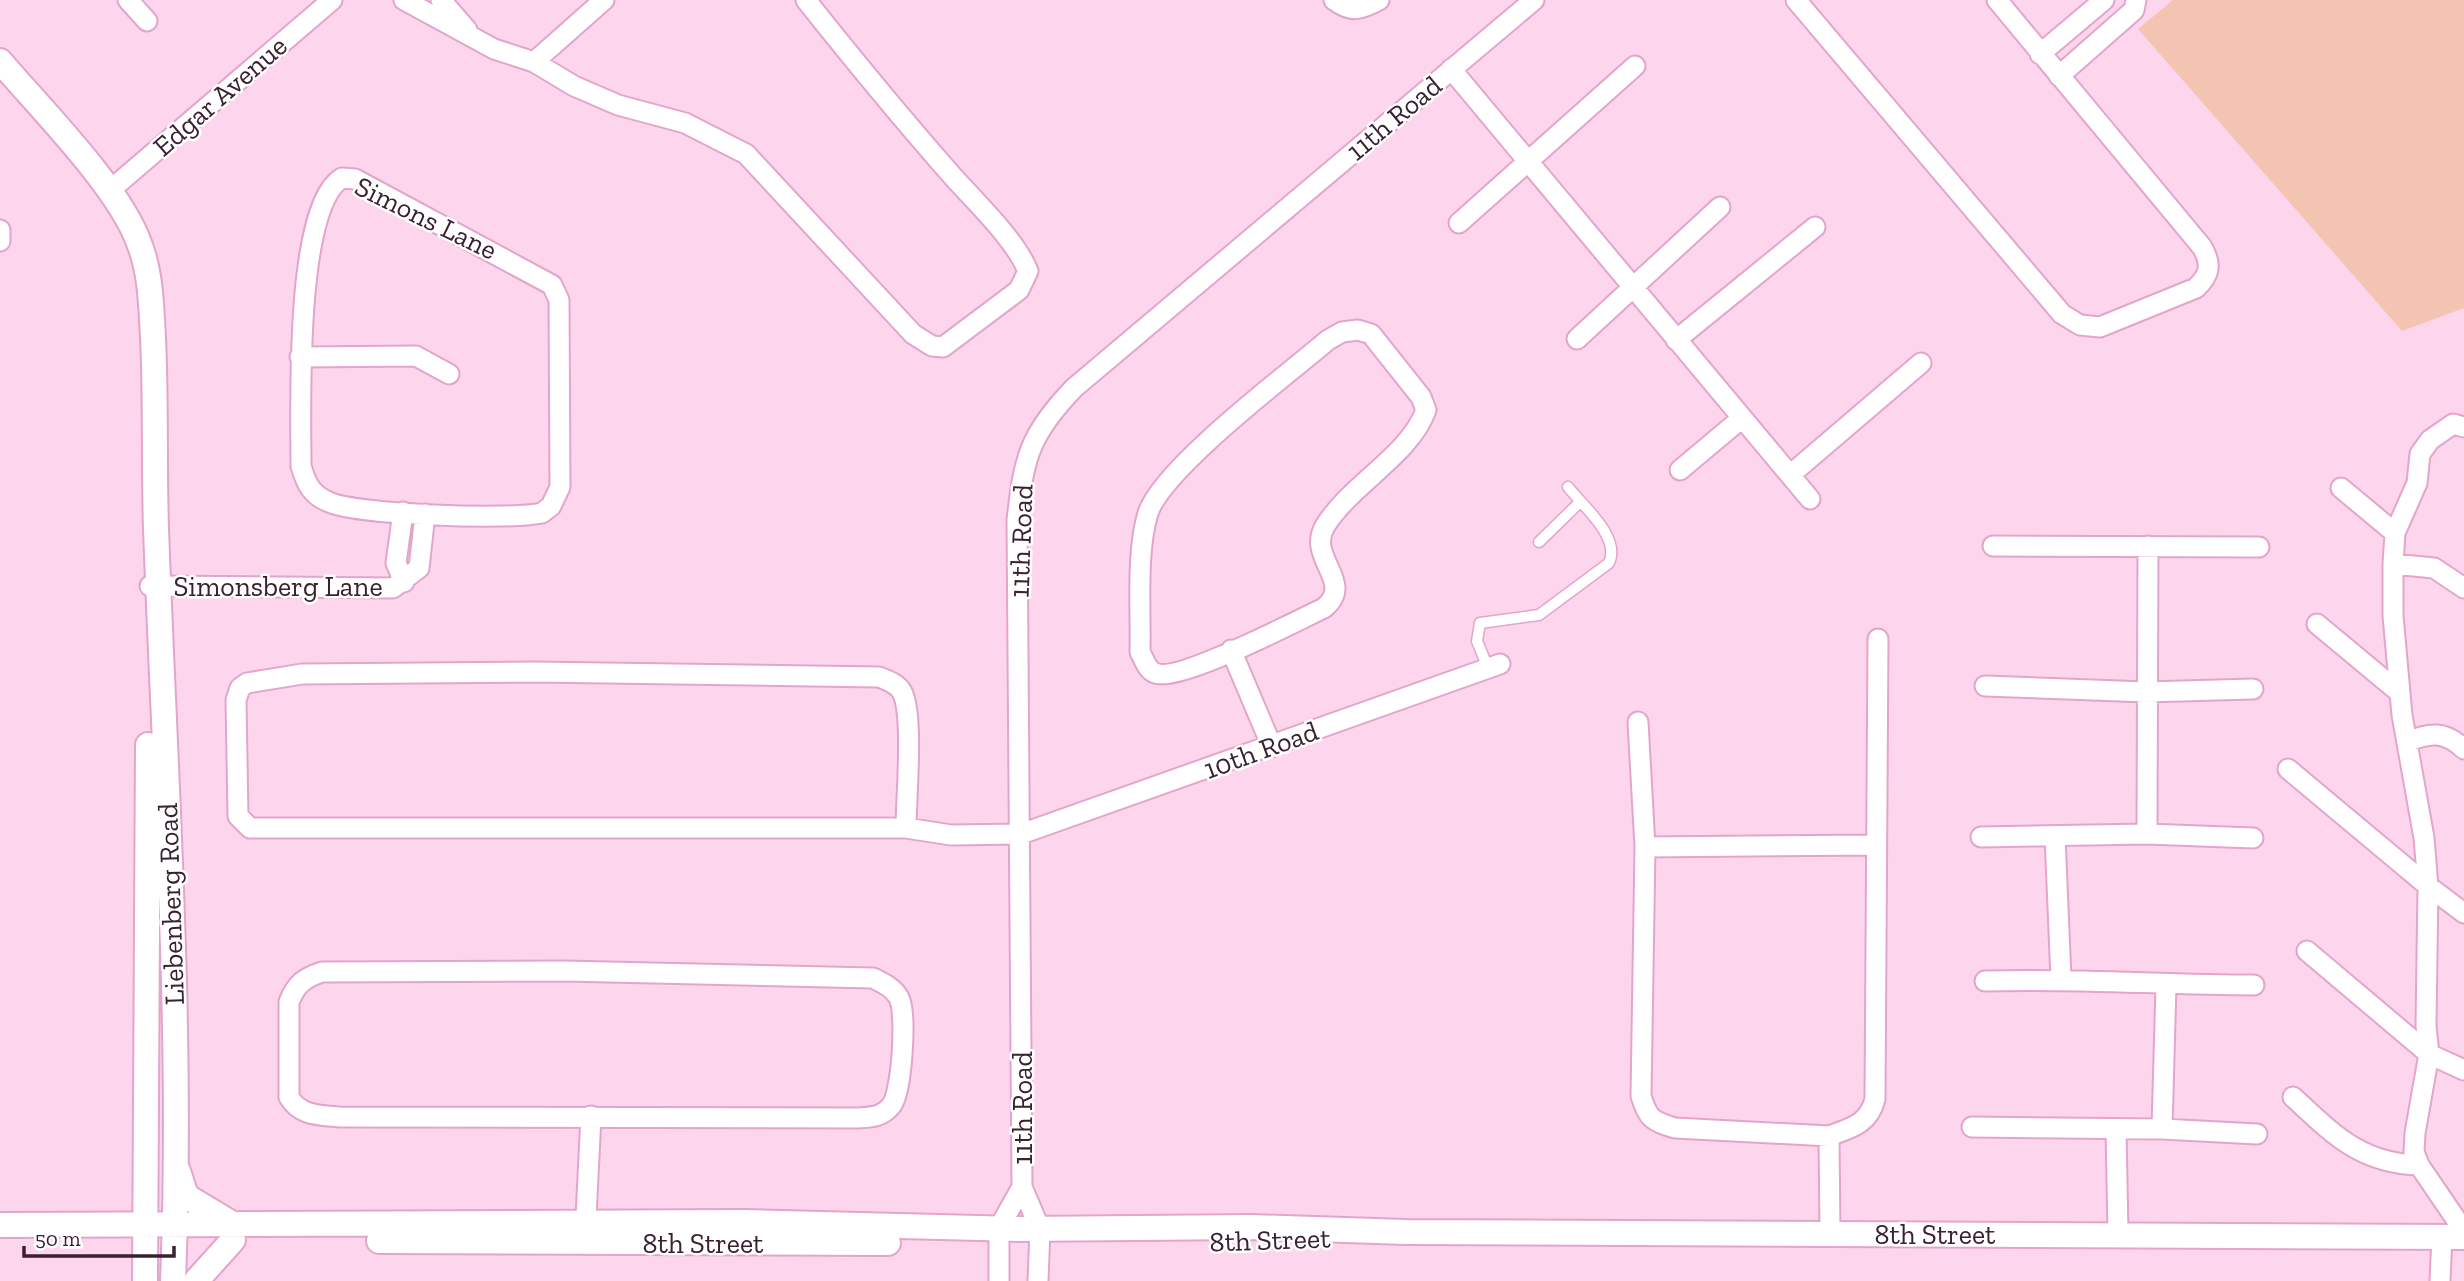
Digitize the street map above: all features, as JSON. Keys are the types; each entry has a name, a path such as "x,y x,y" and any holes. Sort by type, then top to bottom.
{"street":[{"path":"128,0 147,22"},
{"name":"Edgar Avenue","path":"108,192 332,0"},
{"path":"404,0 511,57 534,62 575,86 618,105 685,123 746,153 913,334 932,346 943,346 1019,290 1028,271 996,226 874,86 807,0"},
{"path":"441,0 472,36"},
{"path":"534,62 604,0"},
{"path":"1334,0 1346,9 1360,9 1379,0"},
{"name":"11th Road","path":"1040,1235 1022,1187 1017,520 1022,476 1039,428 1074,388 1534,0"},
{"path":"1796,0 2062,314 2080,325 2099,327 2196,288 2206,279 2210,267 2208,256 2185,222 1997,0"},
{"path":"2040,54 2104,0"},
{"path":"2059,76 2135,5"},
{"name":"Liebenberg Road","path":"0,61 108,192 138,239 150,285 157,451 145,935 145,1281"},
{"path":"1459,223 1635,66"},
{"path":"1451,69 1810,499"},
{"name":"Simons Lane","path":"342,178 355,179 552,285 559,300 558,496 551,506 536,514 425,514 337,505 311,490 301,466 300,357 303,299 325,196 342,178"},
{"path":"1577,339 1720,207"},
{"path":"1676,340 1815,227"},
{"path":"0,230 0,241"},
{"path":"1358,330 1371,334 1421,397 1426,410 1422,421 1410,438 1344,499 1321,534 1319,545 1336,587 1329,604 1231,650 1184,672 1156,674 1149,668 1140,652 1144,531 1149,510 1166,483 1212,438 1328,340 1342,332 1358,330"},
{"path":"300,357 416,356 449,374"},
{"path":"1790,475 1921,363"},
{"path":"1680,470 1742,418"},
{"path":"2440,1281 2457,1235 2414,1152 2429,1054 2426,1026 2428,887 2424,838 2400,693 2393,616 2393,564 2395,533 2417,483 2423,447 2453,425 2464,426"},
{"path":"2340,488 2395,533"},
{"name":"Simonsberg Lane","path":"403,512 396,563 404,582"},
{"name":"Simonsberg Lane","path":"155,586 387,589 404,582 419,568 425,514"},
{"path":"1993,546 2259,547"},
{"path":"2147,834 2148,546"},
{"path":"2393,564 2434,568 2464,589"},
{"name":"Liebenberg Road","path":"155,586 175,936 176,1163 173,1281"},
{"path":"2317,624 2400,693"},
{"path":"1638,722 1645,847 1641,1096 1647,1115 1658,1123 1675,1128 1829,1136 1865,1121 1872,1112 1875,1099 1878,639"},
{"path":"1231,650 1272,747"},
{"name":"10th Road","path":"906,828 908,731 905,702 898,688 879,677 535,673 302,674 251,681 240,688 237,696 238,816 250,828 906,828 951,835 1021,834 1494,666"},
{"path":"1985,686 2146,692 2253,689"},
{"path":"2407,741 2426,734 2440,734 2449,737 2464,749"},
{"path":"2288,769 2428,887 2464,913"},
{"path":"1981,837 2147,834 2253,838"},
{"path":"2055,836 2061,979"},
{"path":"1645,847 1875,845"},
{"path":"2307,951 2429,1054 2464,1070"},
{"path":"322,972 578,972 873,978 887,985 900,999 902,1009 899,1091 894,1104 877,1117 591,1116 339,1117 311,1114 296,1108 289,1097 289,1002 295,987 307,977 322,972"},
{"path":"1985,981 2061,979 2166,985 2254,985"},
{"path":"2162,1129 2166,985"},
{"path":"2292,1097 2354,1150 2393,1164 2419,1165"},
{"path":"586,1232 591,1116"},
{"path":"1972,1127 2162,1129 2257,1134"},
{"path":"2116,1130 2118,1233"},
{"path":"1829,1136 1830,1235"},
{"path":"176,1163 186,1196 235,1233 196,1281"},
{"name":"11th Road","path":"999,1235 1022,1187"},
{"name":"8th Street","path":"0,1225 235,1233 1040,1235 1252,1227 1406,1232 1830,1235 2457,1235"},
{"name":"8th Street","path":"0,1239 145,1231"},
{"path":"999,1235 999,1281"},
{"path":"1038,1281 1040,1235"}],"lane":[{"path":"1494,666 1477,641 1480,623 1539,615 1609,563 1613,547 1608,537 1567,487"},
{"path":"1539,542 1580,502"}],"shaded area":[{"path":"2173,0 2464,0 2464,308 2402,331 2138,29"}]}
